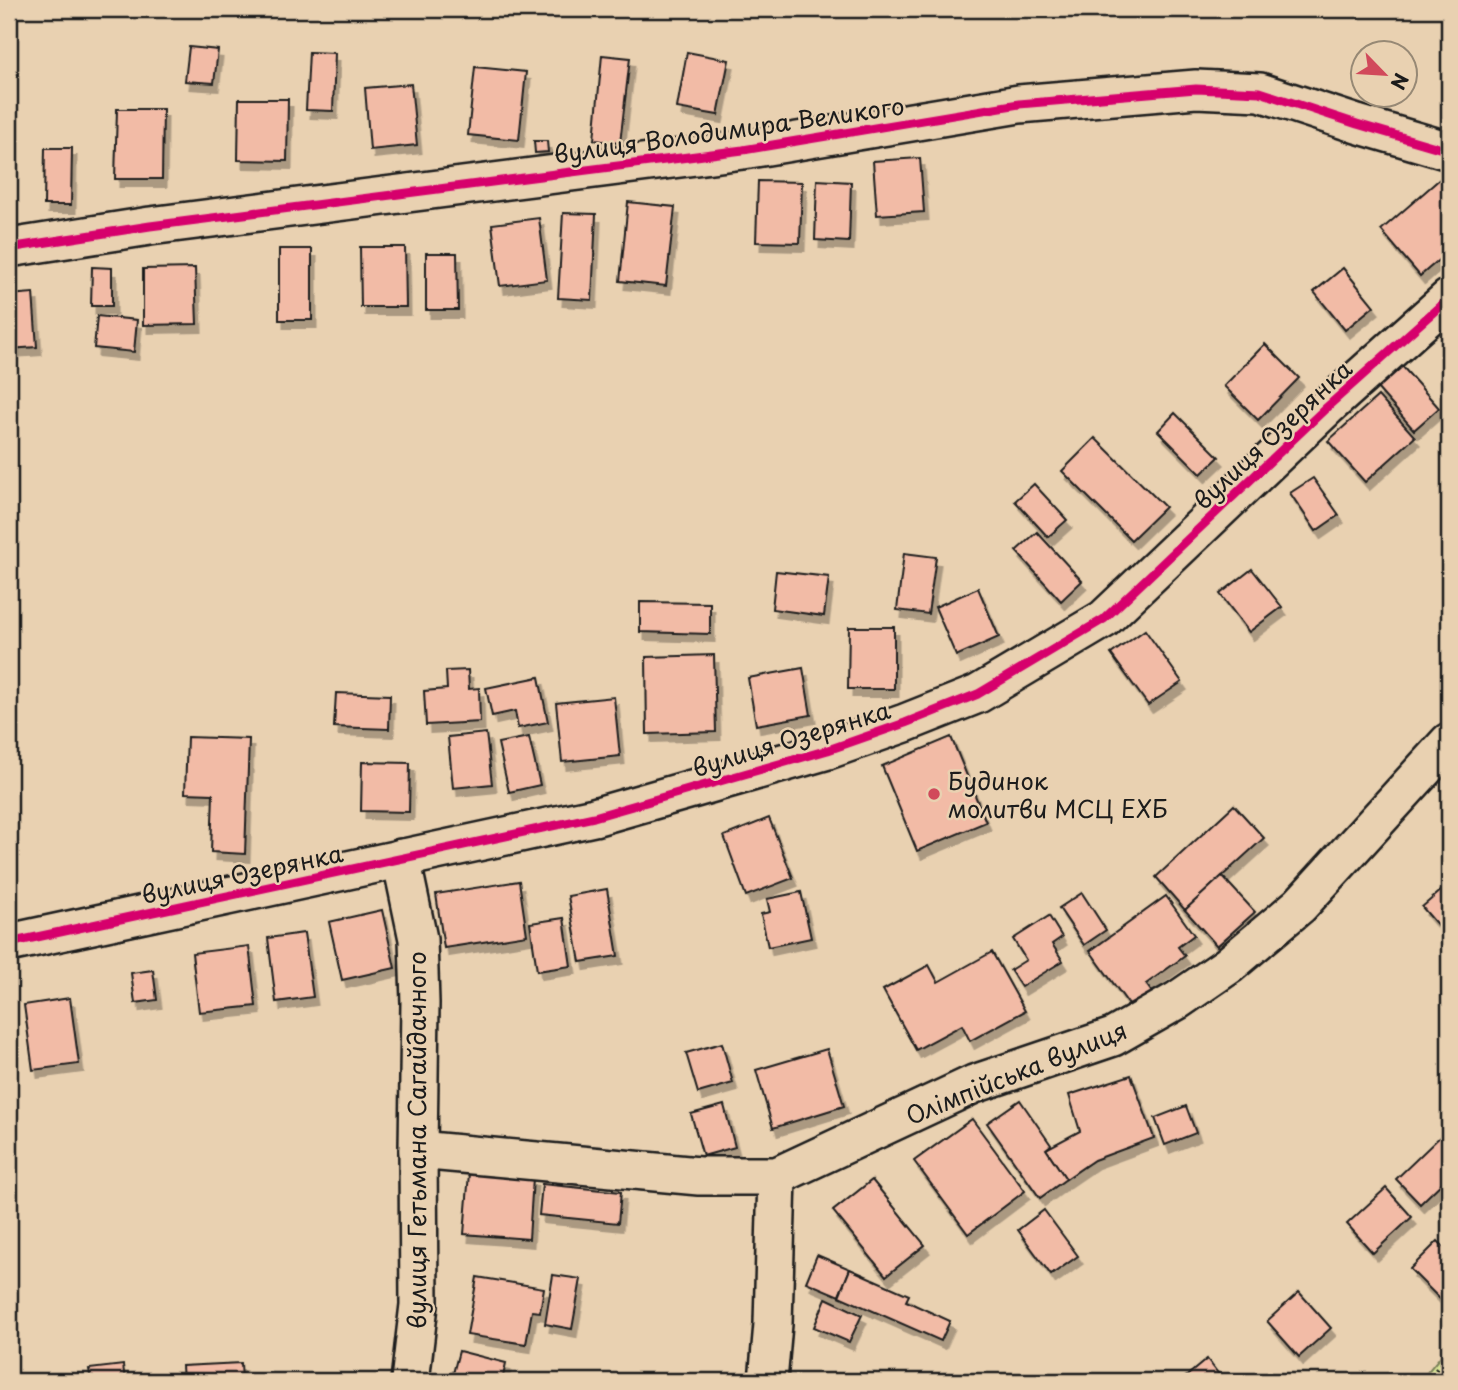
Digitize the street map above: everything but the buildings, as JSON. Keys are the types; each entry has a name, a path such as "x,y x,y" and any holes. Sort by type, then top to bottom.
{"street":[{"name":"вулиця Володимира Великого","path":"9,248 219,216 743,150 1018,104 1196,89 1260,92 1357,124 1449,150"},
{"name":"вулиця Озерянка","path":"9,943 607,813 828,750 978,694 1104,619 1326,407 1449,298"},
{"name":"Олімпійська вулиця","path":"418,1150 699,1177 777,1176 974,1084 1113,1037 1178,1000 1228,965 1300,905 1449,742"},
{"name":"вулиця Гетьмана Сагайдачного","path":"401,858 418,939 420,1003 419,1305 410,1381"},
{"path":"768,1381 773,1324 777,1176"}],"path":[{"path":"1427,1381 1449,1354"}],"green space":[{"path":"1449,1346 1449,1381 1420,1381"}],"cycle path":[{"path":"9,248 150,226 743,150 1019,104 1196,89 1260,92 1449,151"},
{"path":"9,943 594,817 828,750 978,694 1104,619 1327,407 1449,298"}],"place":[{"name":"Будинок молитви МСЦ ЕХБ","path":"934,794"}]}
